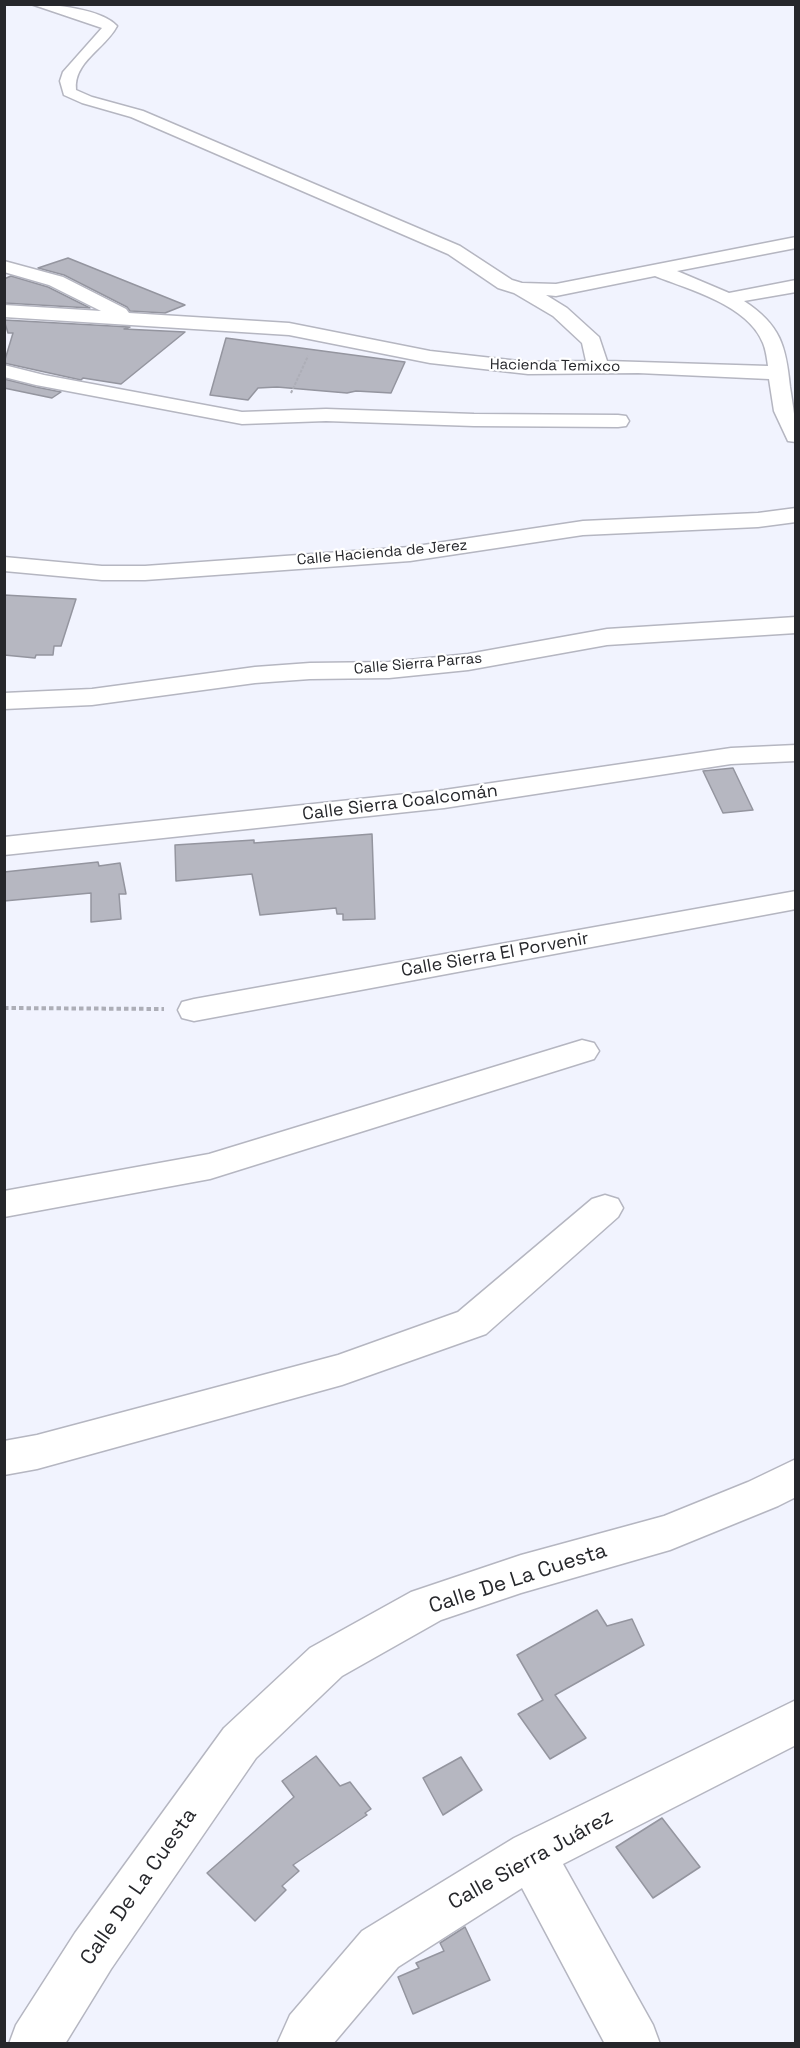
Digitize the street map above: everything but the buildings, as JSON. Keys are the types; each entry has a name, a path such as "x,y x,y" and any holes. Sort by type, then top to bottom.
{"street":[{"path":"37,4 95,19 110,26 107,36 71,67 66,82 69,92 87,100 137,114 465,257 505,284 521,289 560,312 592,341 598,368"},
{"path":"521,289 556,290 795,242"},
{"path":"4,266 56,281 93,298 125,317"},
{"path":"654,269 725,299 756,317 769,332 778,367 784,414 795,436"},
{"path":"725,299 795,286"},
{"name":"Hacienda Temixco","path":"4,311 289,328 317,336 475,363 528,368 778,367"},
{"path":"778,367 795,350"},
{"path":"4,371 43,381 242,418 280,416 618,421"},
{"name":"Calle Hacienda de Jerez","path":"4,564 93,573 146,573 410,554 583,528 758,520 795,515"},
{"name":"Calle Sierra Parras","path":"4,701 92,697 255,675 310,671 389,670 468,662 607,637 795,625"},
{"name":"Calle Sierra Coalcomán","path":"4,846 444,799 731,756 795,753"},
{"name":"Calle Sierra El Porvenir","path":"194,1010 795,900"},
{"path":"4,1204 210,1166 582,1051"},
{"path":"4,1458 48,1449 342,1369 472,1323 605,1208"},
{"name":"Calle De La Cuesta","path":"35,2043 93,1951 240,1743 326,1662 427,1606 521,1574 670,1532 762,1494 795,1476"},
{"name":"Calle Sierra Juárez","path":"303,2043 308,2033 380,1949 531,1855 795,1721"},
{"path":"531,1855 634,2043"}],"path":[{"path":"280,416 317,336"},
{"path":"4,1008 194,1010"}]}
